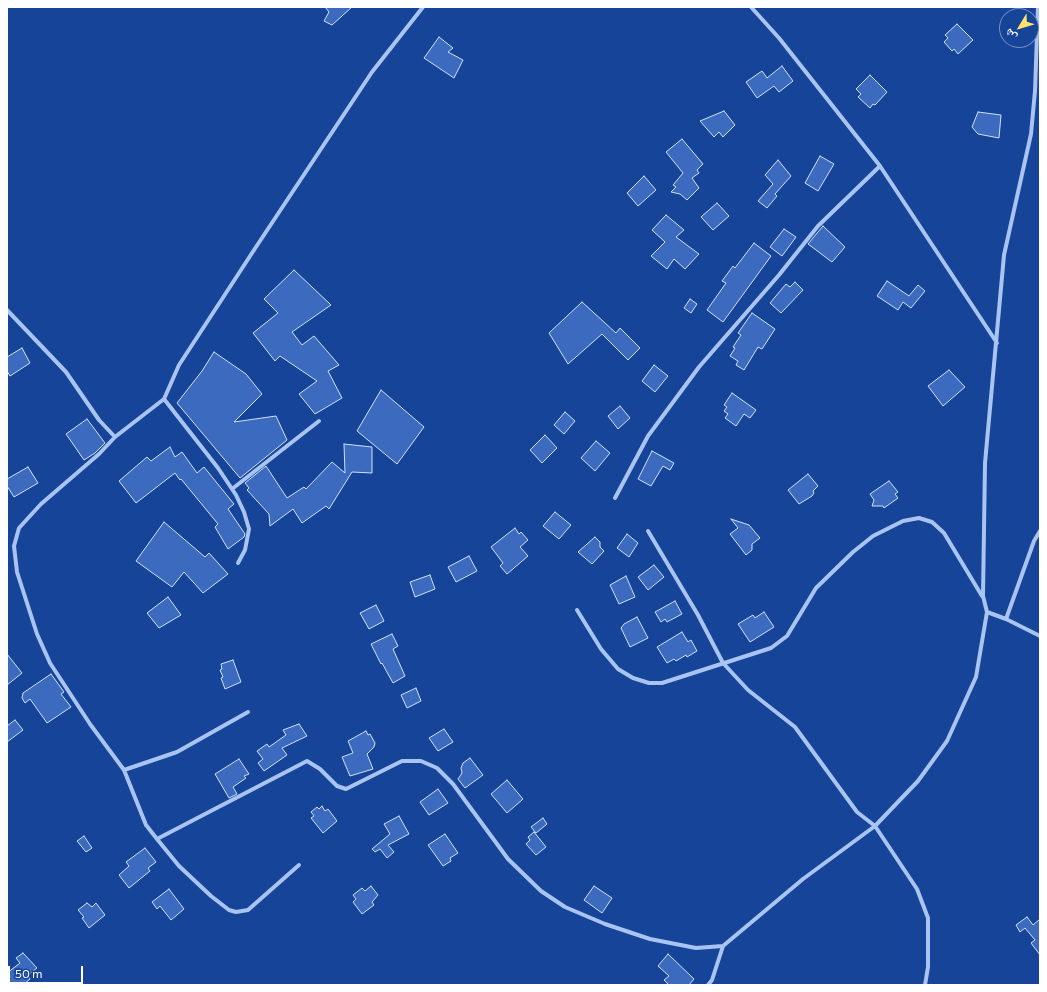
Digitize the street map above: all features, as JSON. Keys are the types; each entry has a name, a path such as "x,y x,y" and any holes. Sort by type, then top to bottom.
{"street":[{"path":"299,865 248,910 236,912 230,910 211,896 179,866 144,820 124,770 90,724 50,663 37,634 14,558 14,546 19,528 41,504 99,454 115,437 164,399 179,364 254,250 372,72 423,7"},
{"path":"751,7 779,38 880,166 997,343"},
{"path":"708,985 712,980 723,946 803,880 875,826 918,781 947,741 976,678 987,612 983,596 985,463 1004,255 1031,134 1035,91 1038,7"},
{"path":"615,498 648,436 699,367 779,275 818,226 880,166"},
{"path":"7,310 66,372 99,420 115,437"},
{"path":"164,399 232,489 244,512 249,529 244,550 238,563"},
{"path":"232,489 319,421"},
{"path":"577,610 601,649 618,669 633,678 649,683 662,683 771,648 787,636 816,588 842,562 874,536 903,521 919,518 932,522 944,533 983,596"},
{"path":"648,530 698,615 724,663 748,690 795,727 857,812 875,826 917,889 924,904 928,918 928,967 925,985"},
{"path":"1006,619 1034,541 1040,531"},
{"path":"987,612 1006,619 1040,636"},
{"path":"124,770 177,752 248,712"},
{"path":"157,839 308,761 320,769 336,786 346,789 402,761 421,761 437,768 453,784 508,859 541,891 565,907 605,924 650,939 696,948 723,946"}],"building":[{"path":"325,7 352,7 332,25 324,21 329,12"},
{"path":"957,24 973,40 958,54 954,49 952,51 944,42 948,38 945,35"},
{"path":"439,37 453,48 448,52 463,60 454,78 424,58"},
{"path":"782,66 793,81 779,92 774,86 757,98 746,82 762,71 767,78"},
{"path":"870,75 887,92 875,105 873,104 870,108 858,97 861,94 856,89"},
{"path":"724,111 735,125 723,137 719,132 714,137 700,121"},
{"path":"978,112 1001,115 999,138 978,134 972,127"},
{"path":"682,139 703,164 697,170 699,173 692,178 699,188 687,200 680,194 671,192 676,187 673,185 683,173 666,152"},
{"path":"820,156 834,164 818,191 805,183"},
{"path":"778,160 791,176 775,194 777,196 767,208 758,201 773,184 765,175"},
{"path":"644,176 656,190 638,206 627,193"},
{"path":"717,203 729,216 713,230 701,217"},
{"path":"666,215 684,230 676,237 699,254 685,269 674,259 667,269 651,256 665,242 652,230"},
{"path":"823,226 845,247 832,262 808,244"},
{"path":"784,229 796,237 782,256 770,247"},
{"path":"754,243 771,256 723,322 707,310 726,283 722,281 733,266 735,268"},
{"path":"294,270 331,305 292,332 302,345 314,336 339,365 328,371 342,398 315,414 299,394 317,381 280,356 275,361 253,333 278,313 264,299"},
{"path":"887,281 909,296 918,285 925,291 911,308 903,302 898,310 877,296"},
{"path":"795,282 803,290 781,313 770,303 786,284 790,287"},
{"path":"690,299 697,304 691,313 684,308"},
{"path":"582,302 616,333 620,328 640,348 628,360 602,334 568,364 549,333"},
{"path":"752,313 775,329 762,349 758,347 744,370 736,365 738,361 730,356 735,348 733,347 741,335 738,333"},
{"path":"22,348 30,363 10,376 7,371 7,357"},
{"path":"214,352 246,374 262,394 234,422 276,416 287,440 240,478 177,403 202,371"},
{"path":"654,365 668,376 655,392 642,381"},
{"path":"949,370 965,387 943,406 928,386"},
{"path":"381,390 424,427 397,464 357,431"},
{"path":"732,393 756,410 750,418 744,414 736,426 725,418 728,414 724,411 727,407 724,405"},
{"path":"620,406 630,418 618,429 608,416"},
{"path":"565,412 575,421 564,434 554,425"},
{"path":"87,419 105,443 95,453 84,460 66,434"},
{"path":"545,435 557,448 542,463 530,450"},
{"path":"596,441 610,453 595,471 581,458"},
{"path":"344,444 372,447 372,473 352,472 329,509 326,506 302,523 293,509 270,526 269,514 247,490 249,488 245,483 266,466 287,498 304,487 306,489 332,462 345,473"},
{"path":"170,447 175,457 182,452 197,473 204,467 234,504 228,509 245,534 244,537 228,549 215,527 218,524 175,473 136,503 119,481 147,457 151,461"},
{"path":"652,451 674,463 670,470 663,466 651,486 638,479"},
{"path":"28,467 38,483 14,497 7,486 7,479"},
{"path":"808,474 818,486 813,491 814,493 812,496 799,504 788,490"},
{"path":"889,481 898,492 895,494 898,498 884,508 883,506 872,506 874,500 870,494"},
{"path":"555,512 571,525 559,539 543,526"},
{"path":"731,519 749,525 760,538 752,544 752,550 746,555 730,534 738,528"},
{"path":"164,522 205,557 209,553 228,574 203,593 184,572 172,587 136,561"},
{"path":"515,528 519,534 521,532 528,540 520,547 528,556 507,574 500,566 503,563 491,547"},
{"path":"627,534 638,543 629,557 617,548"},
{"path":"595,537 600,542 600,547 604,551 592,564 578,552"},
{"path":"469,556 477,571 456,582 448,567"},
{"path":"654,565 664,577 648,590 638,577"},
{"path":"430,575 435,589 415,597 410,582"},
{"path":"626,576 635,597 619,604 610,585"},
{"path":"168,597 181,615 159,628 147,613"},
{"path":"675,601 682,614 667,622 665,619 661,622 655,612"},
{"path":"376,605 384,621 369,629 360,613"},
{"path":"764,612 774,627 750,642 738,624 753,615 755,618"},
{"path":"637,617 648,638 630,647 621,628 624,624"},
{"path":"682,632 688,642 691,640 697,651 687,657 686,655 676,661 674,659 667,663 657,647"},
{"path":"392,634 398,646 393,649 405,676 393,683 371,644"},
{"path":"7,654 22,673 7,685"},
{"path":"233,660 241,682 225,689 221,678 223,677 220,670 222,669 221,664"},
{"path":"51,674 64,692 61,694 71,707 47,723 30,699 25,703 22,698 23,693"},
{"path":"416,688 421,701 407,708 401,695"},
{"path":"15,720 23,730 7,742 7,726"},
{"path":"299,724 307,736 282,748 287,755 264,771 258,763 263,759 257,751 267,744 269,747 286,735 283,730"},
{"path":"444,729 453,742 438,751 429,738"},
{"path":"366,731 368,735 370,734 375,743 374,747 367,754 373,769 350,776 342,757 353,753 348,741"},
{"path":"470,758 483,775 465,788 458,779 462,773 461,768 463,763"},
{"path":"239,759 249,774 244,776 246,778 233,787 237,794 229,798 215,774"},
{"path":"507,780 523,799 507,813 491,794"},
{"path":"438,789 448,803 429,815 420,802"},
{"path":"322,806 325,811 328,809 337,821 323,833 311,818 314,816 311,812 317,807 319,809"},
{"path":"399,816 409,834 388,845 394,852 387,858 380,849 375,852 372,849 390,834 384,824"},
{"path":"543,818 547,824 536,833 531,827"},
{"path":"534,832 546,847 536,855 526,844 530,840 528,837"},
{"path":"445,834 458,853 450,858 451,861 443,866 428,845"},
{"path":"84,836 92,848 86,852 77,841"},
{"path":"145,848 156,862 148,868 150,871 129,888 119,875 129,866 126,862"},
{"path":"371,886 378,895 372,902 374,905 362,914 353,902 356,899 353,895 362,888 365,891"},
{"path":"594,886 612,898 602,913 584,900"},
{"path":"169,889 184,909 171,920 160,906 157,909 152,902"},
{"path":"87,903 92,907 96,903 105,915 89,928 82,918 84,917 78,910"},
{"path":"1027,917 1033,925 1040,919 1040,955 1031,943 1035,940 1025,928 1020,932 1016,925"},
{"path":"23,953 37,968 28,975 30,979 23,985 10,985 7,981 10,977 7,973 20,963 16,958"},
{"path":"668,954 694,979 689,985 669,985 664,980 669,976 658,966"}]}
